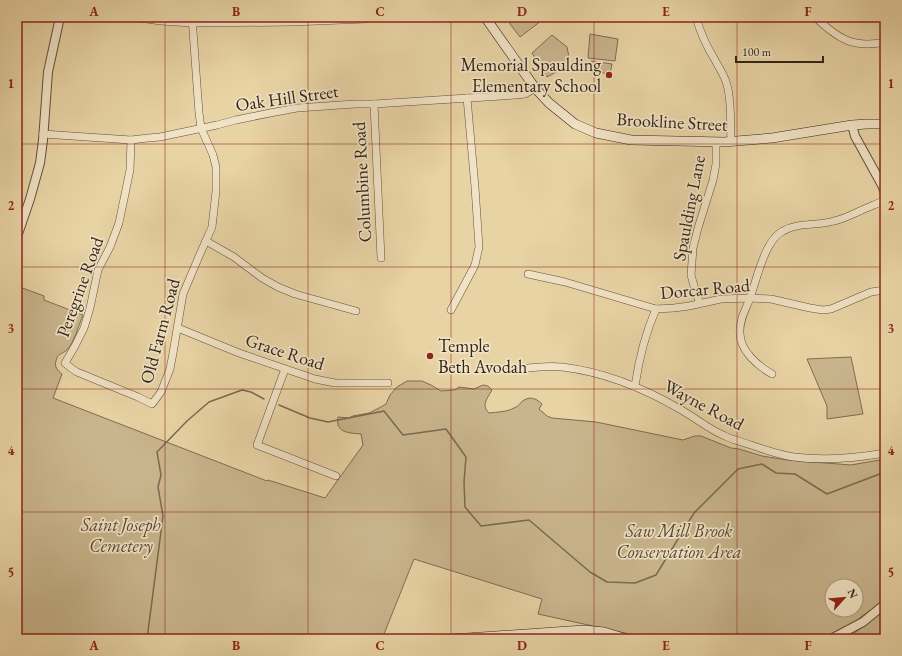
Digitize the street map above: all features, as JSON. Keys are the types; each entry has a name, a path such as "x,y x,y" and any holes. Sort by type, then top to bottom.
{"main road":[{"name":"Brookline Street","path":"485,17 536,88 549,103 575,124 596,133 631,140 716,142 772,138 852,125 885,124"},
{"path":"452,639 584,630 604,632 627,639"}],"street":[{"path":"17,237 36,182 43,134 48,72 60,17"},
{"path":"132,17 161,21 192,20 292,22 366,19"},
{"path":"696,17 704,39 722,72 727,85 730,101 731,141"},
{"path":"815,17 828,30 851,42 876,44 885,42"},
{"name":"Old Farm Road","path":"138,397 152,404 159,396 164,385 170,369 183,294 212,227 216,191 216,167 213,155 201,128 198,113 192,20"},
{"name":"Oak Hill Street","path":"43,134 131,140 160,137 243,118 297,108 516,95 525,94 536,88"},
{"path":"452,310 475,265 479,247 475,187 466,98"},
{"name":"Columbine Road","path":"374,104 381,258"},
{"path":"852,125 855,136 885,193"},
{"name":"Peregrine Road","path":"131,140 130,170 119,223 110,247 98,270 84,328 76,346 65,363 76,372 138,397"},
{"name":"Spaulding Lane","path":"700,303 691,275 693,248 714,180 716,142"},
{"path":"772,374 764,370 745,350 740,333 742,316 750,298 761,264 774,237 782,231 790,228 836,221 885,200"},
{"path":"206,241 234,257 262,278 278,287 295,294 356,312"},
{"name":"Dorcar Road","path":"528,274 565,282 656,309 682,307 721,299 750,298 771,299 823,310 831,309 871,292 885,290"},
{"path":"635,386 643,344 656,309"},
{"name":"Grace Road","path":"178,328 239,352 316,379 335,383 388,383"},
{"name":"Wayne Road","path":"510,370 538,367 560,367 590,372 623,381 683,411 725,436 774,453 796,457 821,458 847,458 885,453"},
{"path":"285,369 257,445 336,476"},
{"path":"831,639 863,622 885,604"},
{"path":"845,639 848,630"}],"green space":[{"path":"509,17 545,18 520,37 510,24"},
{"path":"590,34 618,39 615,61 588,58"},
{"path":"552,35 567,47 569,57 564,68 547,77 532,53"},
{"path":"591,61 612,64 610,74 590,71"},
{"path":"17,286 44,296 44,300 83,315 70,347 59,355 57,359 56,367 62,374 53,398 267,481 268,480 325,498 363,445 361,434 344,431 341,429 338,422 338,417 349,418 369,413 381,407 386,404 390,395 397,387 407,381 422,381 441,391 455,390 459,387 474,389 483,385 488,386 492,390 485,405 489,413 502,412 517,407 524,400 531,398 536,399 542,404 539,409 547,416 552,418 596,422 683,440 695,436 701,436 731,448 762,456 787,460 851,465 885,459 885,599 864,615 864,578 824,578 824,618 860,618 837,639 652,639 538,614 542,599 414,559 382,639 17,639"},
{"path":"851,357 863,414 827,419 827,406 807,359"},
{"path":"885,609 885,639 849,639 851,636"},
{"path":"582,634 604,636 614,639 517,639"}],"waterway":[{"path":"147,639 163,516 158,487 161,475 157,452 187,421 209,402 242,390 251,392 264,399"},
{"path":"279,405 310,418 328,422 384,411 403,435 446,429 466,457 464,482 465,507 481,526 529,520 590,572 607,582 635,583 656,575 694,513 738,469 762,464 776,473 795,474 827,494 885,472"}],"place":[{"name":"Memorial Spaulding Elementary School","path":"609,75"},
{"name":"Temple Beth Avodah","path":"430,356"}],"park label":[{"name":"Saint Joseph Cemetery","path":"121,535"},
{"name":"Saw Mill Brook Conservation Area","path":"679,541"}]}
